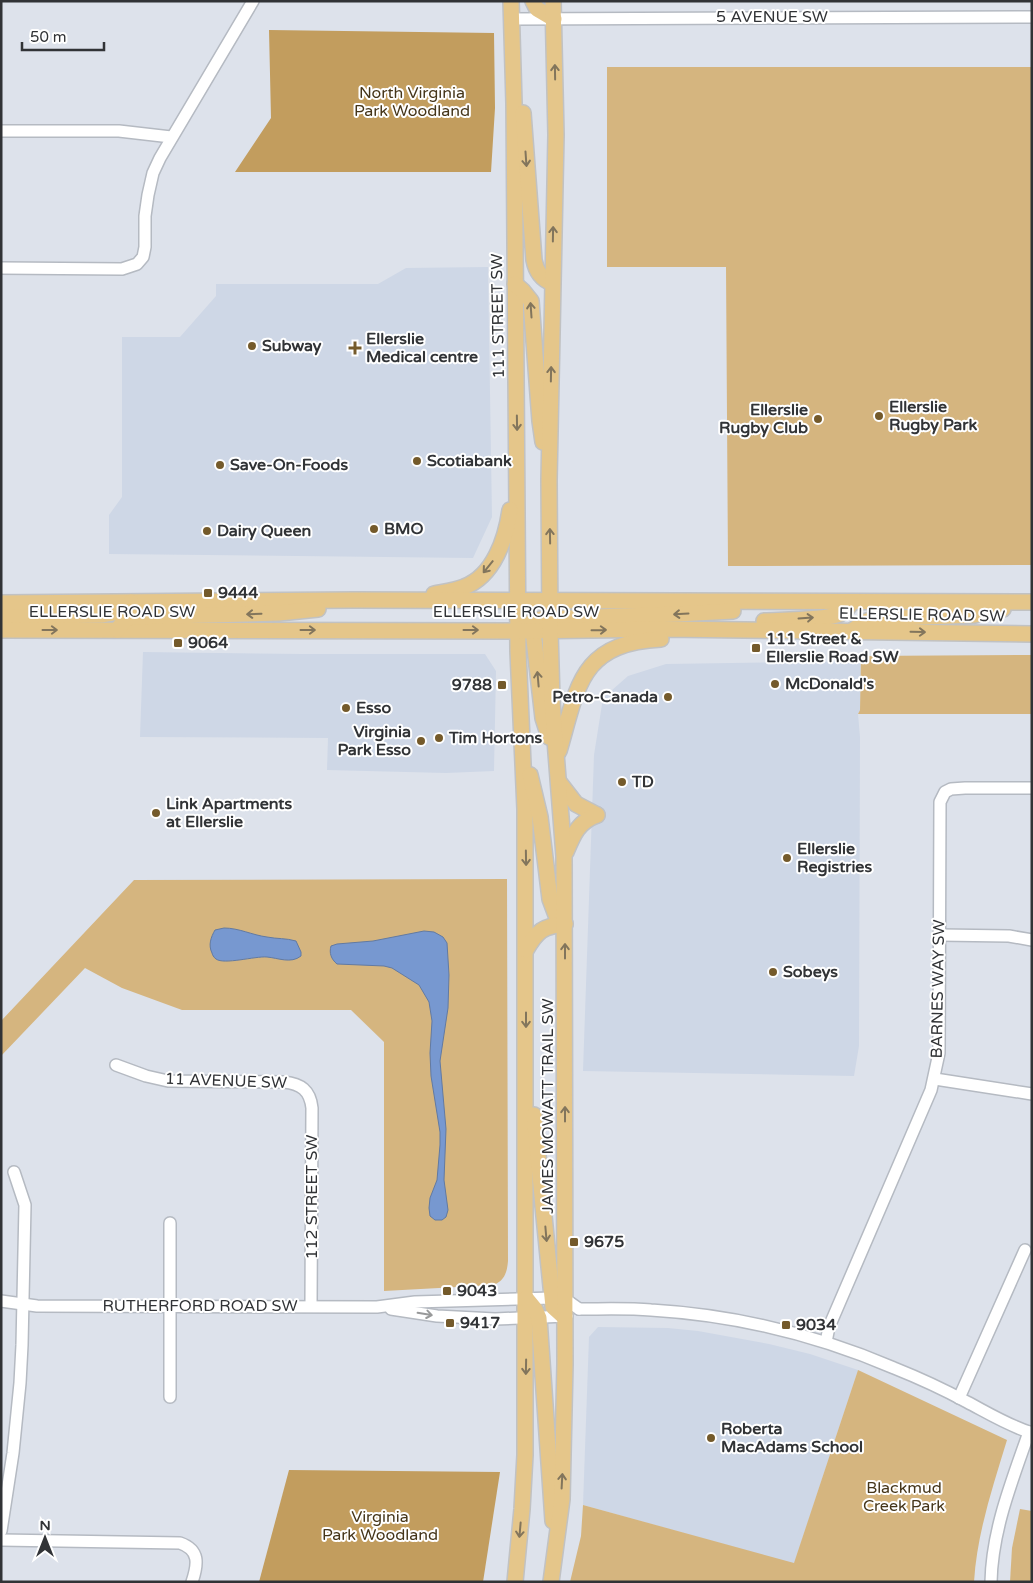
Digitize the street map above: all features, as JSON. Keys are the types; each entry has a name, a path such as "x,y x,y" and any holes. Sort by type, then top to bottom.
{"main road":[{"name":"111 STREET SW","path":"511,1 518,630"},
{"path":"533,1 537,10 554,19"},
{"path":"553,1 556,136 549,480 550,624 723,612 799,602"},
{"path":"513,77 518,90 524,123 534,260 541,276 545,281 552,283"},
{"path":"515,284 530,301 540,421 549,480"},
{"path":"386,601 448,592 466,587 479,577 490,566 507,530 517,472"},
{"path":"551,564 557,585 571,594 764,598 799,602"},
{"path":"117,630 125,620 132,617 279,613 317,609 354,600"},
{"name":"ELLERSLIE ROAD SW","path":"1,603 354,600 851,603 1032,602"},
{"path":"518,601 527,608 533,626 543,718 557,760"},
{"path":"1,617 101,615 118,612 125,609 132,602"},
{"path":"852,631 864,622 873,619 975,615 1032,602"},
{"path":"723,629 747,622 825,617 839,614 848,609 851,603"},
{"name":"ELLERSLIE ROAD SW","path":"1,630 518,630 533,626 541,619 550,624 701,629 1032,634"},
{"name":"JAMES MOWATT TRAIL SW","path":"550,624 552,701 564,856 565,924 558,1298 564,1317 564,1438 562,1499 551,1582"},
{"path":"557,760 574,698 587,669 609,651 627,644 665,638 701,629"},
{"name":"JAMES MOWATT TRAIL SW","path":"518,630 525,809 526,1298"},
{"path":"523,752 540,817 550,899 556,915 565,924"},
{"path":"558,782 576,804 596,815 587,818 580,824 564,856"},
{"path":"526,950 535,935 543,929 552,925 565,924"},
{"path":"526,1082 535,1121 558,1298"},
{"path":"515,1582 532,1318 535,1309 526,1298"},
{"path":"532,1318 556,1552"}],"street":[{"path":"1,268 122,269 137,264 143,257 145,247 145,216 150,183 156,165 249,2"},
{"name":"5 AVENUE SW","path":"512,20 1032,17"},
{"path":"1,131 119,131 171,137"},
{"name":"BARNES WAY SW","path":"826,1342 829,1327 935,1079 939,1053 940,808 942,796 951,789 957,788 1032,788"},
{"path":"940,935 1009,936 1032,940"},
{"name":"11 AVENUE SW","path":"116,1065 146,1076 168,1081 284,1082 300,1085 306,1089"},
{"path":"935,1079 1032,1094"},
{"name":"112 STREET SW","path":"306,1089 312,1102 311,1306"},
{"path":"1,1531 18,1416 24,1304 25,1206 14,1172"},
{"path":"170,1223 170,1396"},
{"path":"959,1398 1025,1250"},
{"path":"558,1298 579,1309 649,1310 710,1316 760,1325 826,1342 897,1369 1030,1432 1000,1518 994,1547 991,1582"},
{"name":"RUTHERFORD ROAD SW","path":"377,1307 415,1302 558,1298"},
{"name":"RUTHERFORD ROAD SW","path":"1,1300 24,1304 377,1307 437,1316 495,1319 564,1317 579,1309"},
{"path":"1,1540 171,1542 187,1546 195,1554 196,1566 192,1582"}],"shaded area":[{"path":"488,267 492,517 473,558 109,554 109,515 122,497 122,337 180,337 216,296 216,284 378,284 406,268"},
{"path":"143,652 485,654 496,671 494,771 446,773 327,770 328,738 140,737"},
{"path":"861,661 860,710 858,714 860,737 859,1046 854,1076 583,1071 594,755 603,698 628,676 666,664"},
{"name":"Roberta MacAdams School","path":"598,1327 668,1328 698,1331 769,1344 810,1354 858,1370 794,1564 583,1505 589,1337"}],"green space":[{"name":"North Virginia Park Woodland","path":"269,30 494,33 495,108 491,172 235,172 271,118"},
{"name":"Ellerslie Rugby Park","path":"607,67 1032,67 1032,565 728,566 726,267 607,267"},
{"path":"1032,655 1032,714 858,714 860,710 861,656"},
{"path":"507,879 508,1261 505,1275 501,1281 494,1285 384,1291 384,1042 351,1010 182,1010 122,988 85,968 1,1056 1,1021 134,880"},
{"name":"Blackmud Creek Park","path":"858,1370 1007,1440 982,1528 974,1582 570,1582 581,1536 583,1505 794,1563"},
{"name":"Virginia Park Woodland","path":"289,1470 500,1472 483,1582 259,1582"},
{"path":"1020,1509 1032,1511 1032,1582 1010,1582 1012,1548"}],"water":[{"path":"224,928 296,941 301,956 293,960 267,957 220,961 213,956 210,944 215,930"},
{"path":"424,931 434,932 443,937 447,943 449,975 448,1008 440,1061 446,1129 444,1180 448,1210 446,1217 442,1220 435,1220 430,1216 429,1208 430,1198 437,1180 440,1132 431,1076 432,1021 429,1002 419,985 392,968 337,964 330,953 331,946 337,944 373,941"}],"place":[{"name":"Subway","path":"252,346"},
{"name":"Ellerslie Medical centre","path":"355,348"},
{"name":"Ellerslie Rugby Park","path":"879,416"},
{"name":"Ellerslie Rugby Club","path":"818,419"},
{"name":"Scotiabank","path":"417,461"},
{"name":"Save-On-Foods","path":"220,465"},
{"name":"BMO","path":"374,529"},
{"name":"Dairy Queen","path":"207,531"},
{"name":"9444","path":"208,593"},
{"name":"9064","path":"178,643"},
{"name":"111 Street & Ellerslie Road SW","path":"756,648"},
{"name":"McDonald's","path":"775,684"},
{"name":"9788","path":"502,685"},
{"name":"Petro-Canada","path":"668,697"},
{"name":"Esso","path":"346,708"},
{"name":"Tim Hortons","path":"439,738"},
{"name":"Virginia Park Esso","path":"421,741"},
{"name":"TD","path":"622,782"},
{"name":"Link Apartments at Ellerslie","path":"156,813"},
{"name":"Ellerslie Registries","path":"787,858"},
{"name":"Sobeys","path":"773,972"},
{"name":"9675","path":"574,1242"},
{"name":"9043","path":"447,1291"},
{"name":"9417","path":"450,1323"},
{"name":"9034","path":"786,1325"},
{"name":"Roberta MacAdams School","path":"711,1438"}]}
